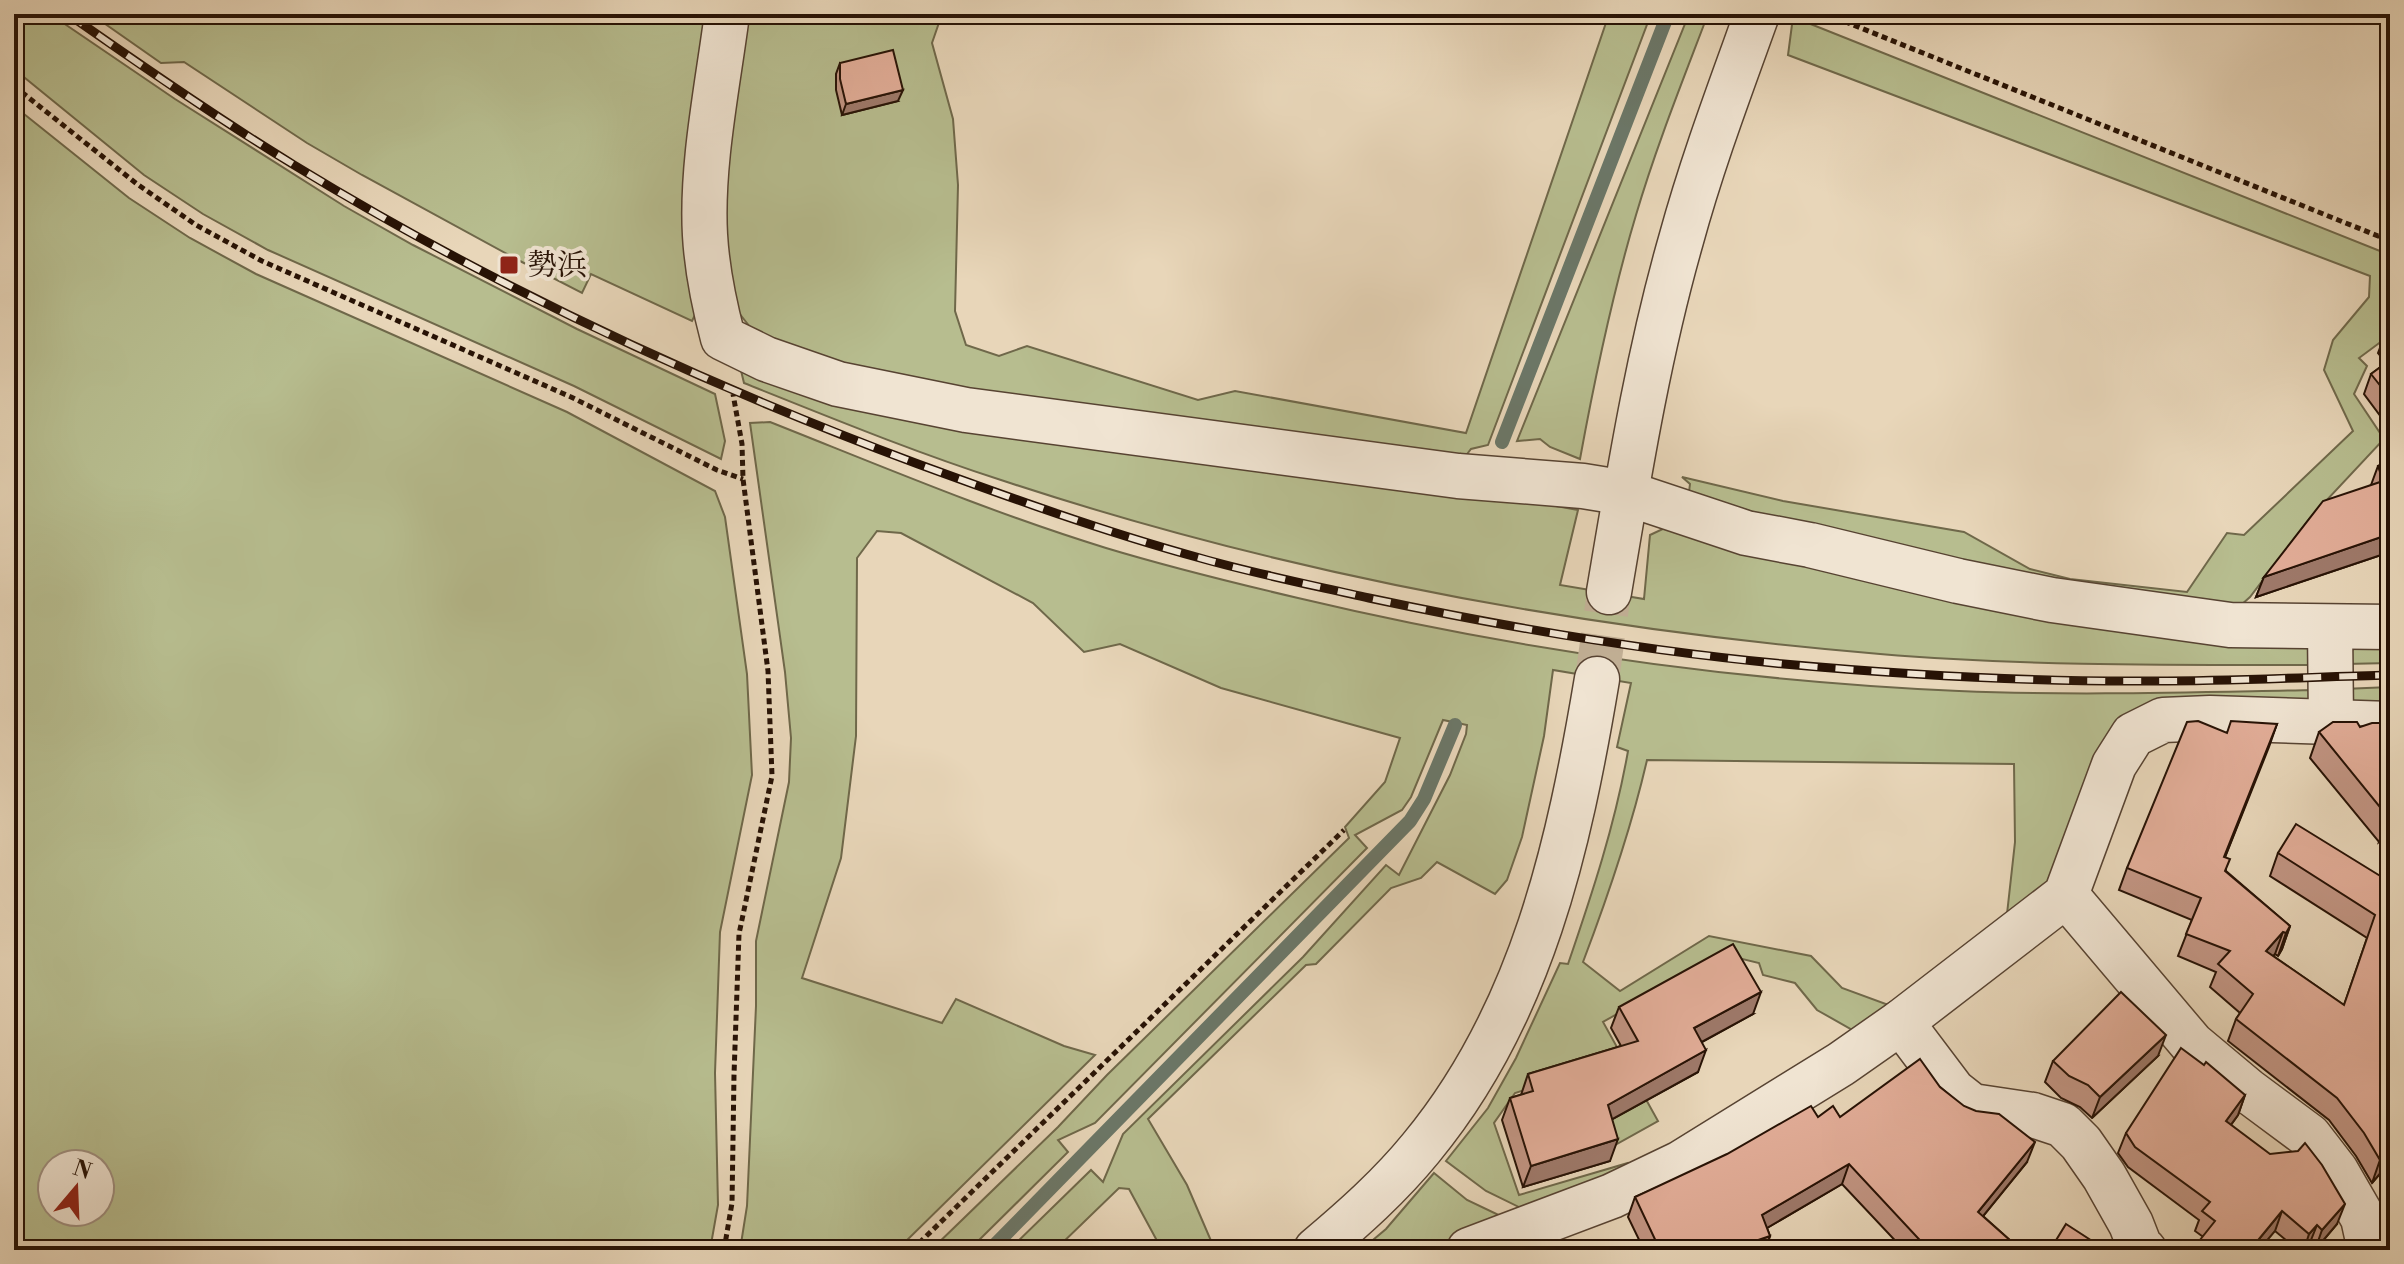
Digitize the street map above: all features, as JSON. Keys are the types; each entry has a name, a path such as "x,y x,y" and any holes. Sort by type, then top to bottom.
{"street":[{"path":"727,14 708,155 705,219 710,288 723,338 766,359 838,384 966,410 1458,476 1583,486 1626,493 1746,533 2052,600 2230,625 2390,627"},
{"path":"1609,592 1659,324 1680,241 1711,140 1757,14"},
{"path":"2330,627 2331,722"},
{"path":"1316,1250 1364,1209 1422,1147 1466,1086 1501,1026 1529,960 1552,893 1569,830 1597,679"},
{"path":"1469,1250 1612,1196 1681,1163 1841,1064 1901,1022 2066,895 2114,765 2133,735 2163,720 2210,718 2390,724"},
{"path":"2066,895 2192,1044 2309,1136 2336,1171 2363,1218 2370,1250"},
{"path":"1901,1022 1953,1091 1972,1106 2033,1115 2063,1125 2081,1143 2104,1176 2144,1250"}],"path":[{"path":"1826,14 2378,236 2390,233"},
{"path":"14,86 137,184 196,225 262,261 571,397 717,470 743,479 768,671 772,776 739,934 732,1203 724,1250"},
{"path":"912,1250 1344,830"}],"green space":[{"path":"14,14 50,14 175,99 344,206 577,329 715,394 725,441 721,459 574,386 268,250 203,214 144,175 14,69"},
{"path":"91,14 711,14 696,313 692,321 591,274 582,293 362,175 307,143 184,62 161,63"},
{"path":"745,14 942,14 932,43 953,119 958,185 955,311 966,345 999,356 1027,346 1198,400 1235,391 1466,433 1609,14 1651,14 1488,445 1471,449 1461,462 842,373 754,332 739,313 722,241 726,143"},
{"path":"1689,14 1708,14 1661,139 1627,245 1580,459 1550,447 1540,439 1517,441"},
{"path":"1793,17 2390,255 2390,335 2359,358 2367,366 2354,394 2384,439 2310,518 2250,597 2231,614 1814,531 1689,492 1690,484 1682,477 1783,501 1964,532 2030,569 2070,579 2187,592 2227,533 2244,535 2353,431 2324,370 2333,340 2369,297 2370,276 1788,55"},
{"path":"14,106 129,198 190,238 256,274 567,412 715,491 725,517 747,674 752,775 720,932 715,1073 718,1205 710,1250 14,1250"},
{"path":"738,358 1578,510 1560,585 1644,599 1650,535 1669,526 2315,647 2316,665 2043,663 1880,654 1657,629 1435,593 1216,543 968,469 744,383"},
{"path":"770,422 979,504 1106,548 1380,617 1544,648 1709,671 1875,686 2048,693 2317,690 2317,701 2157,707 2054,887 2006,923 2015,842 2014,764 1647,760 1634,812 1583,962 1620,991 1709,936 1811,956 1842,988 1894,1007 1856,1032 1817,1010 1795,983 1763,975 1759,963 1722,954 1603,1022 1658,1121 1615,1145 1591,1069 1515,1093 1494,1123 1519,1195 1628,1163 1633,1168 1527,1211 1486,1191 1446,1161 1488,1108 1516,1058 1560,963 1568,964 1602,859 1623,779 1628,751 1617,747 1631,683 1553,670 1544,736 1522,837 1507,880 1495,894 1437,862 1421,878 1391,888 1316,964 1306,965 1148,1119 1187,1185 1215,1250 1162,1250 1129,1189 1119,1188 1055,1250 1009,1250 1091,1170 1103,1182 1123,1134 1303,957 1386,865 1399,875 1450,775 1467,725 1443,720 1411,797 1402,810 1355,835 1367,848 1095,1123 1058,1140 1068,1152 969,1250 931,1250 1349,838 1345,827 1385,782 1400,738 1221,688 1120,644 1084,652 1033,603 901,533 877,531 857,558 856,736 841,858 802,978 942,1023 956,999 1064,1046 1095,1055 897,1250 740,1250 747,1206 756,941 789,782 791,738 785,672 750,423"},
{"path":"2361,642 2390,642 2390,663 2345,664 2346,656"},
{"path":"2390,687 2390,713 2345,703 2343,689"},
{"path":"1434,1173 1467,1200 1507,1219 1431,1250 1361,1250 1386,1229"}],"building":[{"path":"893,50 903,90 846,104 840,63"},
{"path":"2390,360 2390,398 2371,374"},
{"path":"2390,462 2390,534 2264,577 2323,501 2383,481 2378,466"},
{"path":"2198,721 2227,733 2231,721 2277,724 2224,857 2230,859 2225,871 2290,926 2266,951 2344,1005 2375,915 2278,853 2296,824 2390,882 2390,1149 2380,1160 2337,1098 2236,1019 2253,994 2218,964 2230,951 2186,934 2201,898 2127,868 2187,722"},
{"path":"2333,722 2357,722 2360,727 2390,723 2390,816 2319,732"},
{"path":"1733,944 1761,992 1694,1028 1706,1050 1608,1105 1618,1139 1531,1166 1510,1098 1533,1091 1528,1074 1638,1041 1619,1007"},
{"path":"2121,992 2166,1035 2100,1097 2053,1061"},
{"path":"2181,1048 2204,1065 2206,1062 2245,1095 2226,1121 2270,1154 2298,1151 2305,1143 2345,1204 2322,1230 2317,1225 2309,1234 2282,1211 2250,1250 2192,1250 2215,1221 2202,1211 2210,1202 2135,1147 2126,1133"},
{"path":"1920,1059 1940,1087 1964,1106 1999,1114 2035,1142 1978,1212 2021,1250 1929,1250 1849,1164 1762,1215 1770,1236 1729,1250 1660,1250 1635,1197 1727,1154 1811,1106 1818,1117 1833,1106 1840,1117"},
{"path":"2066,1224 2106,1250 2050,1250"}],"waterway":[{"path":"1502,442 1668,14"},
{"path":"990,1250 1410,821 1424,799 1455,725"}],"tunnel":[{"path":"1597,679 1609,592"}],"railway":[{"path":"68,14 294,165 445,251 599,330 837,433 1023,502 1164,548 1284,579 1472,619 1732,659 1970,677 2062,680 2184,681 2390,675"}],"place":[{"name":"勢浜","path":"509,265"}]}
